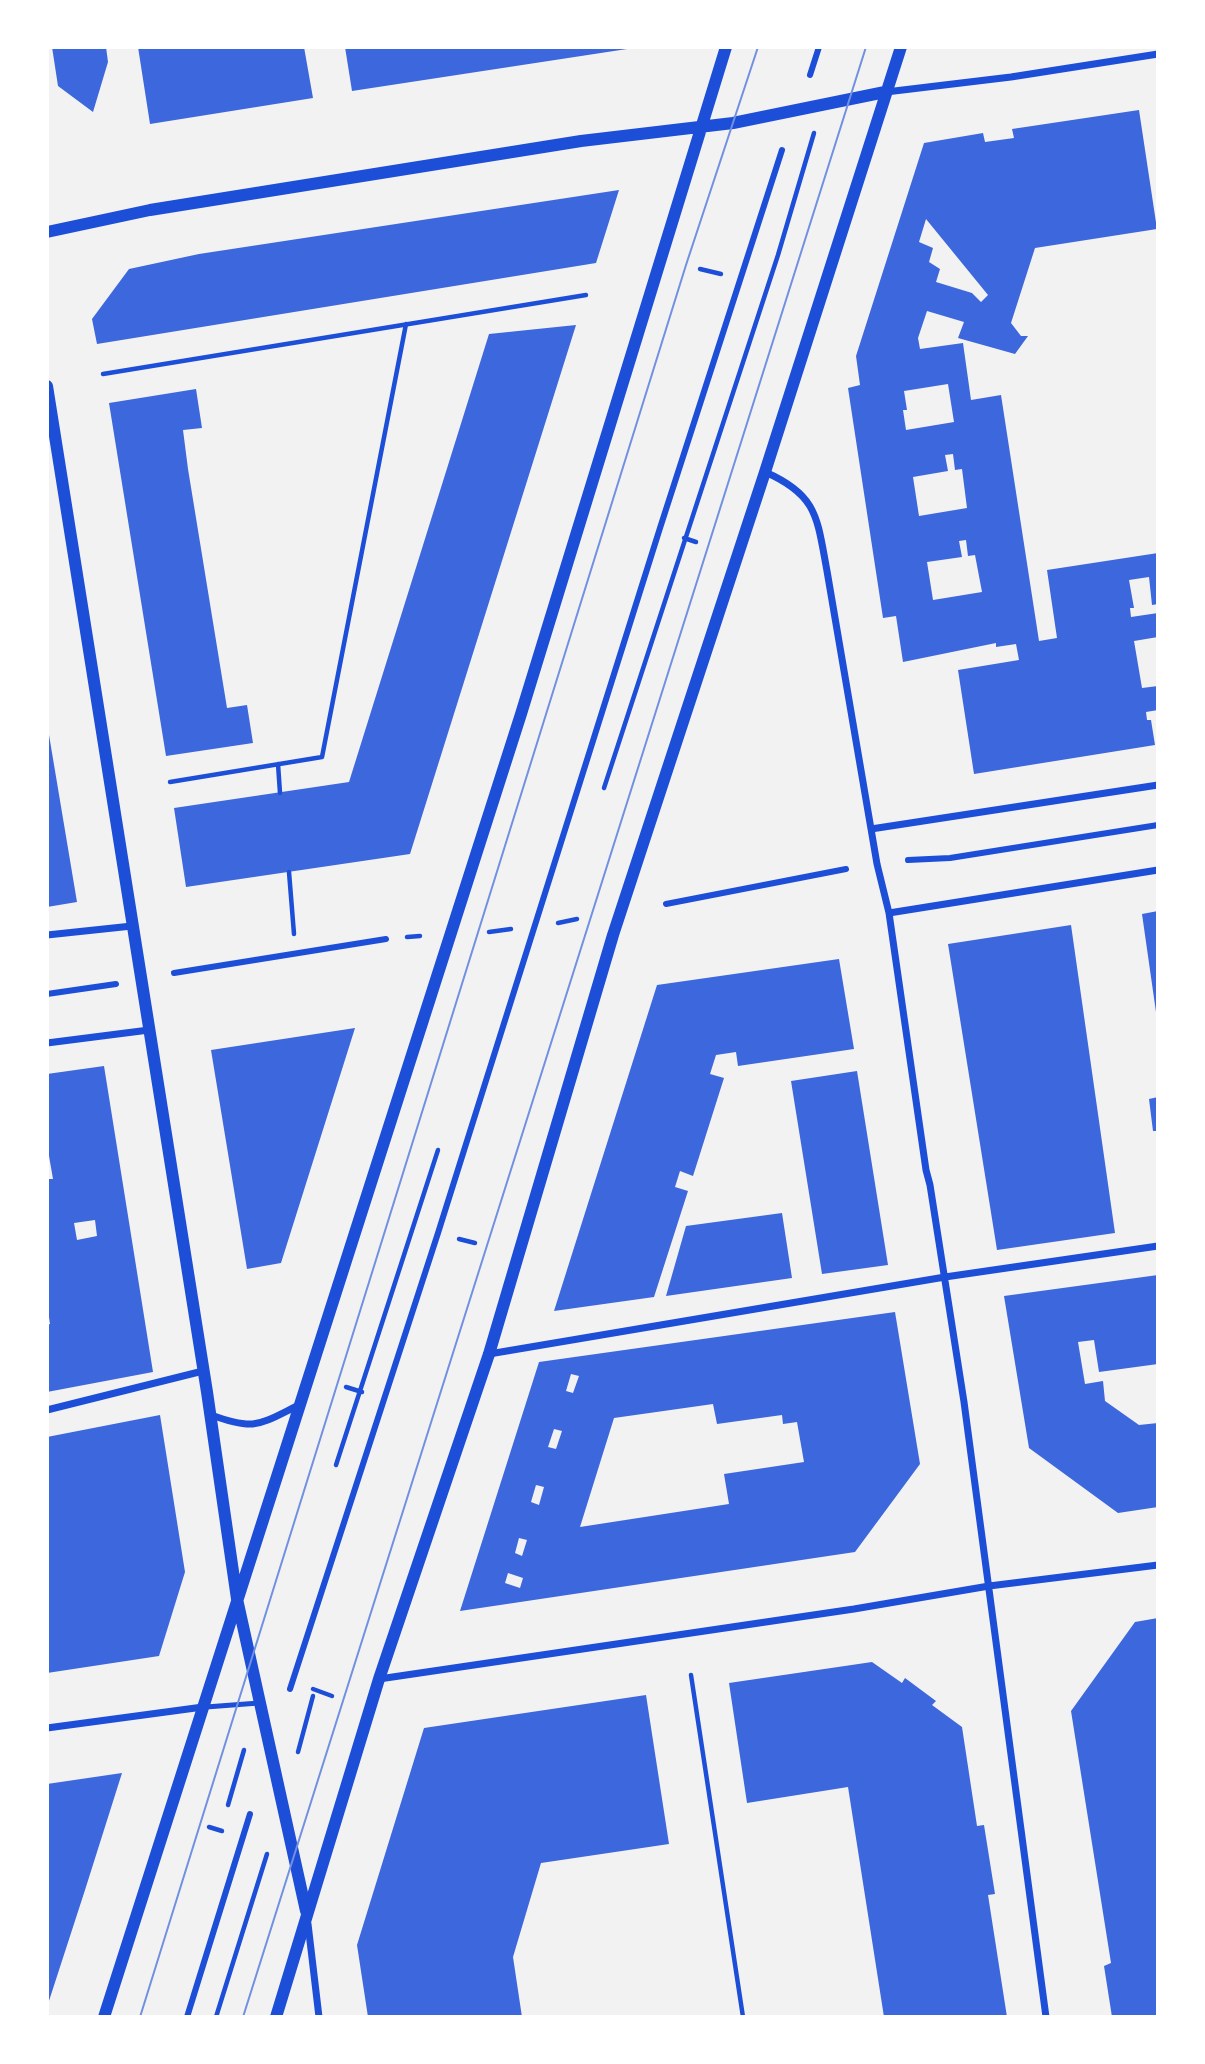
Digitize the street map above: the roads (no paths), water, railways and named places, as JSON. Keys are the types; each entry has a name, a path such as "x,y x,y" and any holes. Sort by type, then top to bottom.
{"street":[{"path":"104,2017 521,714 726,47"},
{"path":"810,75 818,47"},
{"path":"276,2017 306,1911 379,1679 489,1354 612,935 765,472 901,47"},
{"path":"47,232 150,210 568,143 702,127 886,92 1011,77 1158,54"},
{"path":"290,1689 438,1233 782,150"},
{"path":"47,386 237,1600 306,1911 319,2017"},
{"path":"765,472 788,482 810,502 821,539 871,829 889,913 926,1170 945,1277 1046,2017"},
{"path":"871,829 1158,785"},
{"path":"908,860 950,858 1158,825"},
{"path":"666,904 846,869"},
{"path":"889,913 1158,870"},
{"path":"47,934 132,926"},
{"path":"174,973 386,939"},
{"path":"47,994 116,984"},
{"path":"47,1043 149,1030"},
{"path":"489,1354 945,1277 1158,1246"},
{"path":"47,1410 203,1371"},
{"path":"210,1415 236,1424 257,1425 299,1405"},
{"path":"379,1679 854,1609 989,1586 1158,1565"},
{"path":"47,1728 203,1707"},
{"path":"187,2017 250,1814"}],"lane":[{"path":"203,1707 260,1703"}],"tram line":[{"path":"140,2017 686,265 758,47"},
{"path":"243,2017 866,47"}]}
